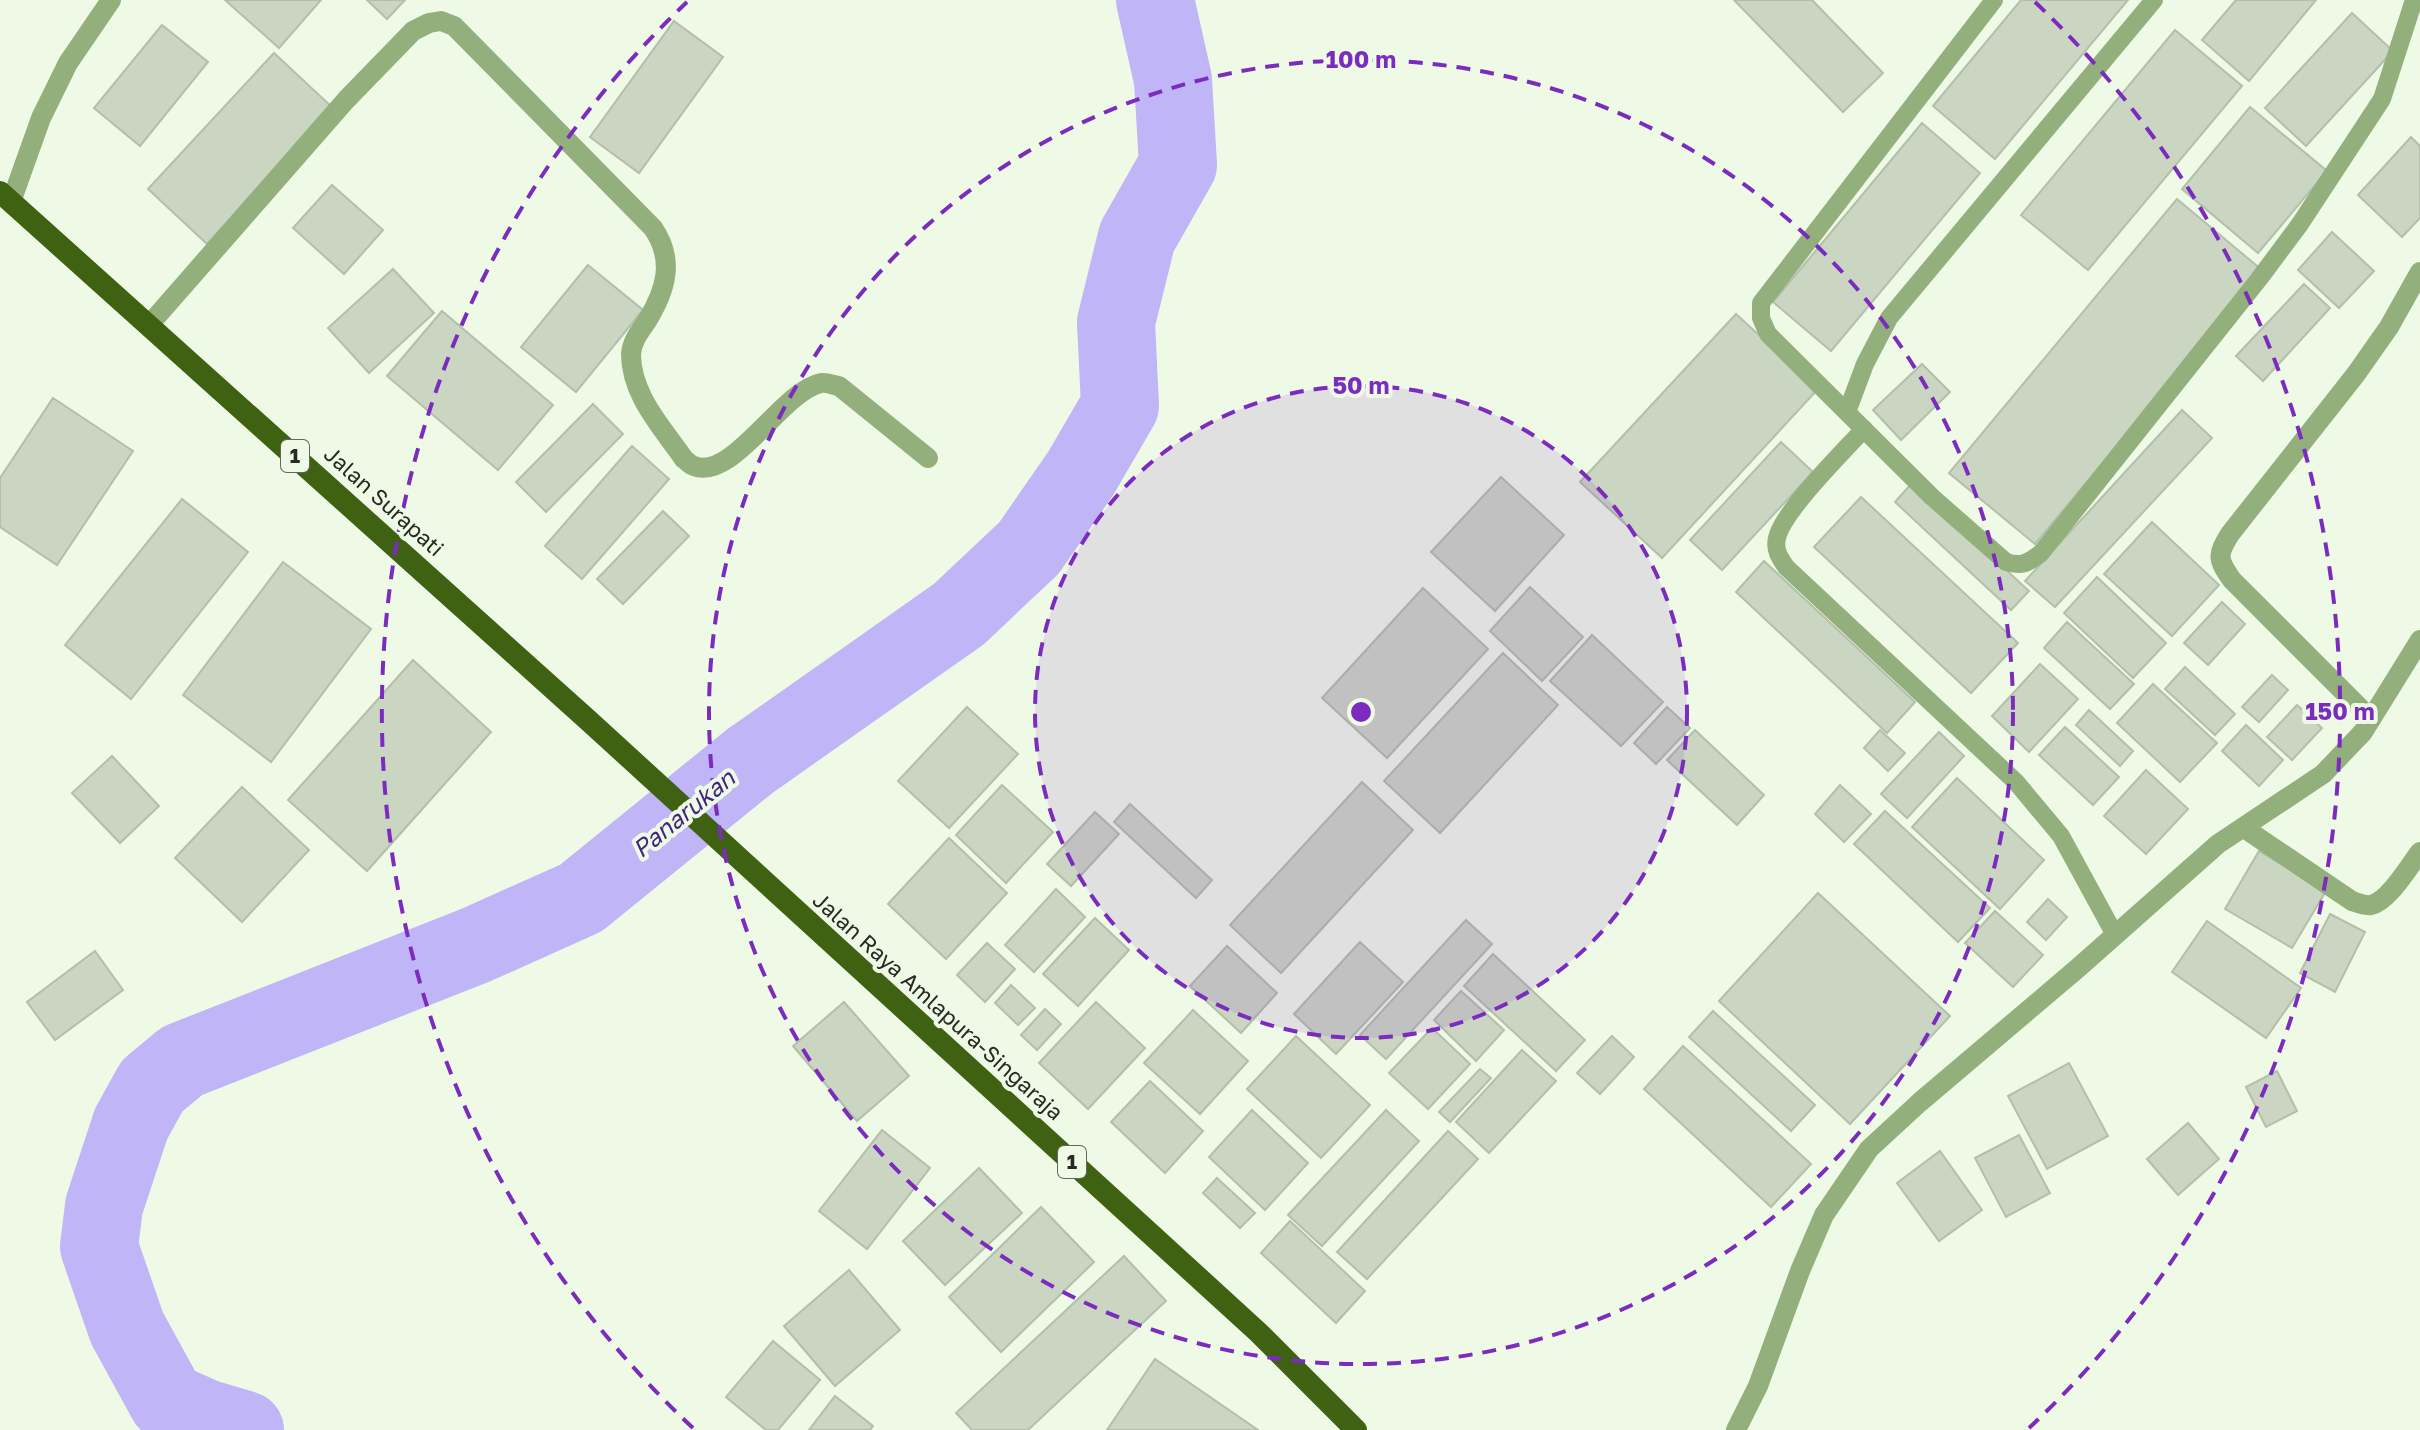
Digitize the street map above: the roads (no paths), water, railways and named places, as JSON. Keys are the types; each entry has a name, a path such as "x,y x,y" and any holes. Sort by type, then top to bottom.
{"highway":[{"name":"Jalan Surapati","path":"6,197 589,721"},
{"name":"Jalan Raya Amlapura-Singaraja","path":"589,721 1259,1333 1356,1430"}],"street":[{"path":"6,197 68,63 111,0"},
{"path":"149,325 355,90 413,31 441,21 454,26 653,228 661,240 667,261 666,278 659,301 633,341 633,373 640,395 684,459 694,466 708,468 724,462 797,396 823,382 839,386 928,458"},
{"path":"2371,719 2232,580 2221,565 2219,551 2356,374 2389,327 2420,272"},
{"path":"1736,1430 1758,1386 1824,1215 1869,1149 2218,844 2323,774 2363,732 2420,640"},
{"path":"2244,828 2352,901 2363,905 2373,905 2385,898 2420,852"}],"lane":[{"path":"1994,0 1761,303 1761,318 1768,334 1932,497 2006,562 2017,565 2027,564 2041,553 2300,224 2382,99 2414,0"},
{"path":"1847,412 1865,364 1889,318 2154,0"},
{"path":"1864,429 1790,512 1777,537 1777,552 1786,567 2016,782 2061,836 2115,935"}],"waterway":[{"name":"Panarukan","path":"245,1430 205,1418 167,1401 127,1328 99,1247 104,1206 131,1124 152,1086 182,1061 476,945 581,898 750,761 959,614 1029,548 1081,473 1120,406 1116,322 1137,237 1178,165 1173,80 1155,0"}]}
